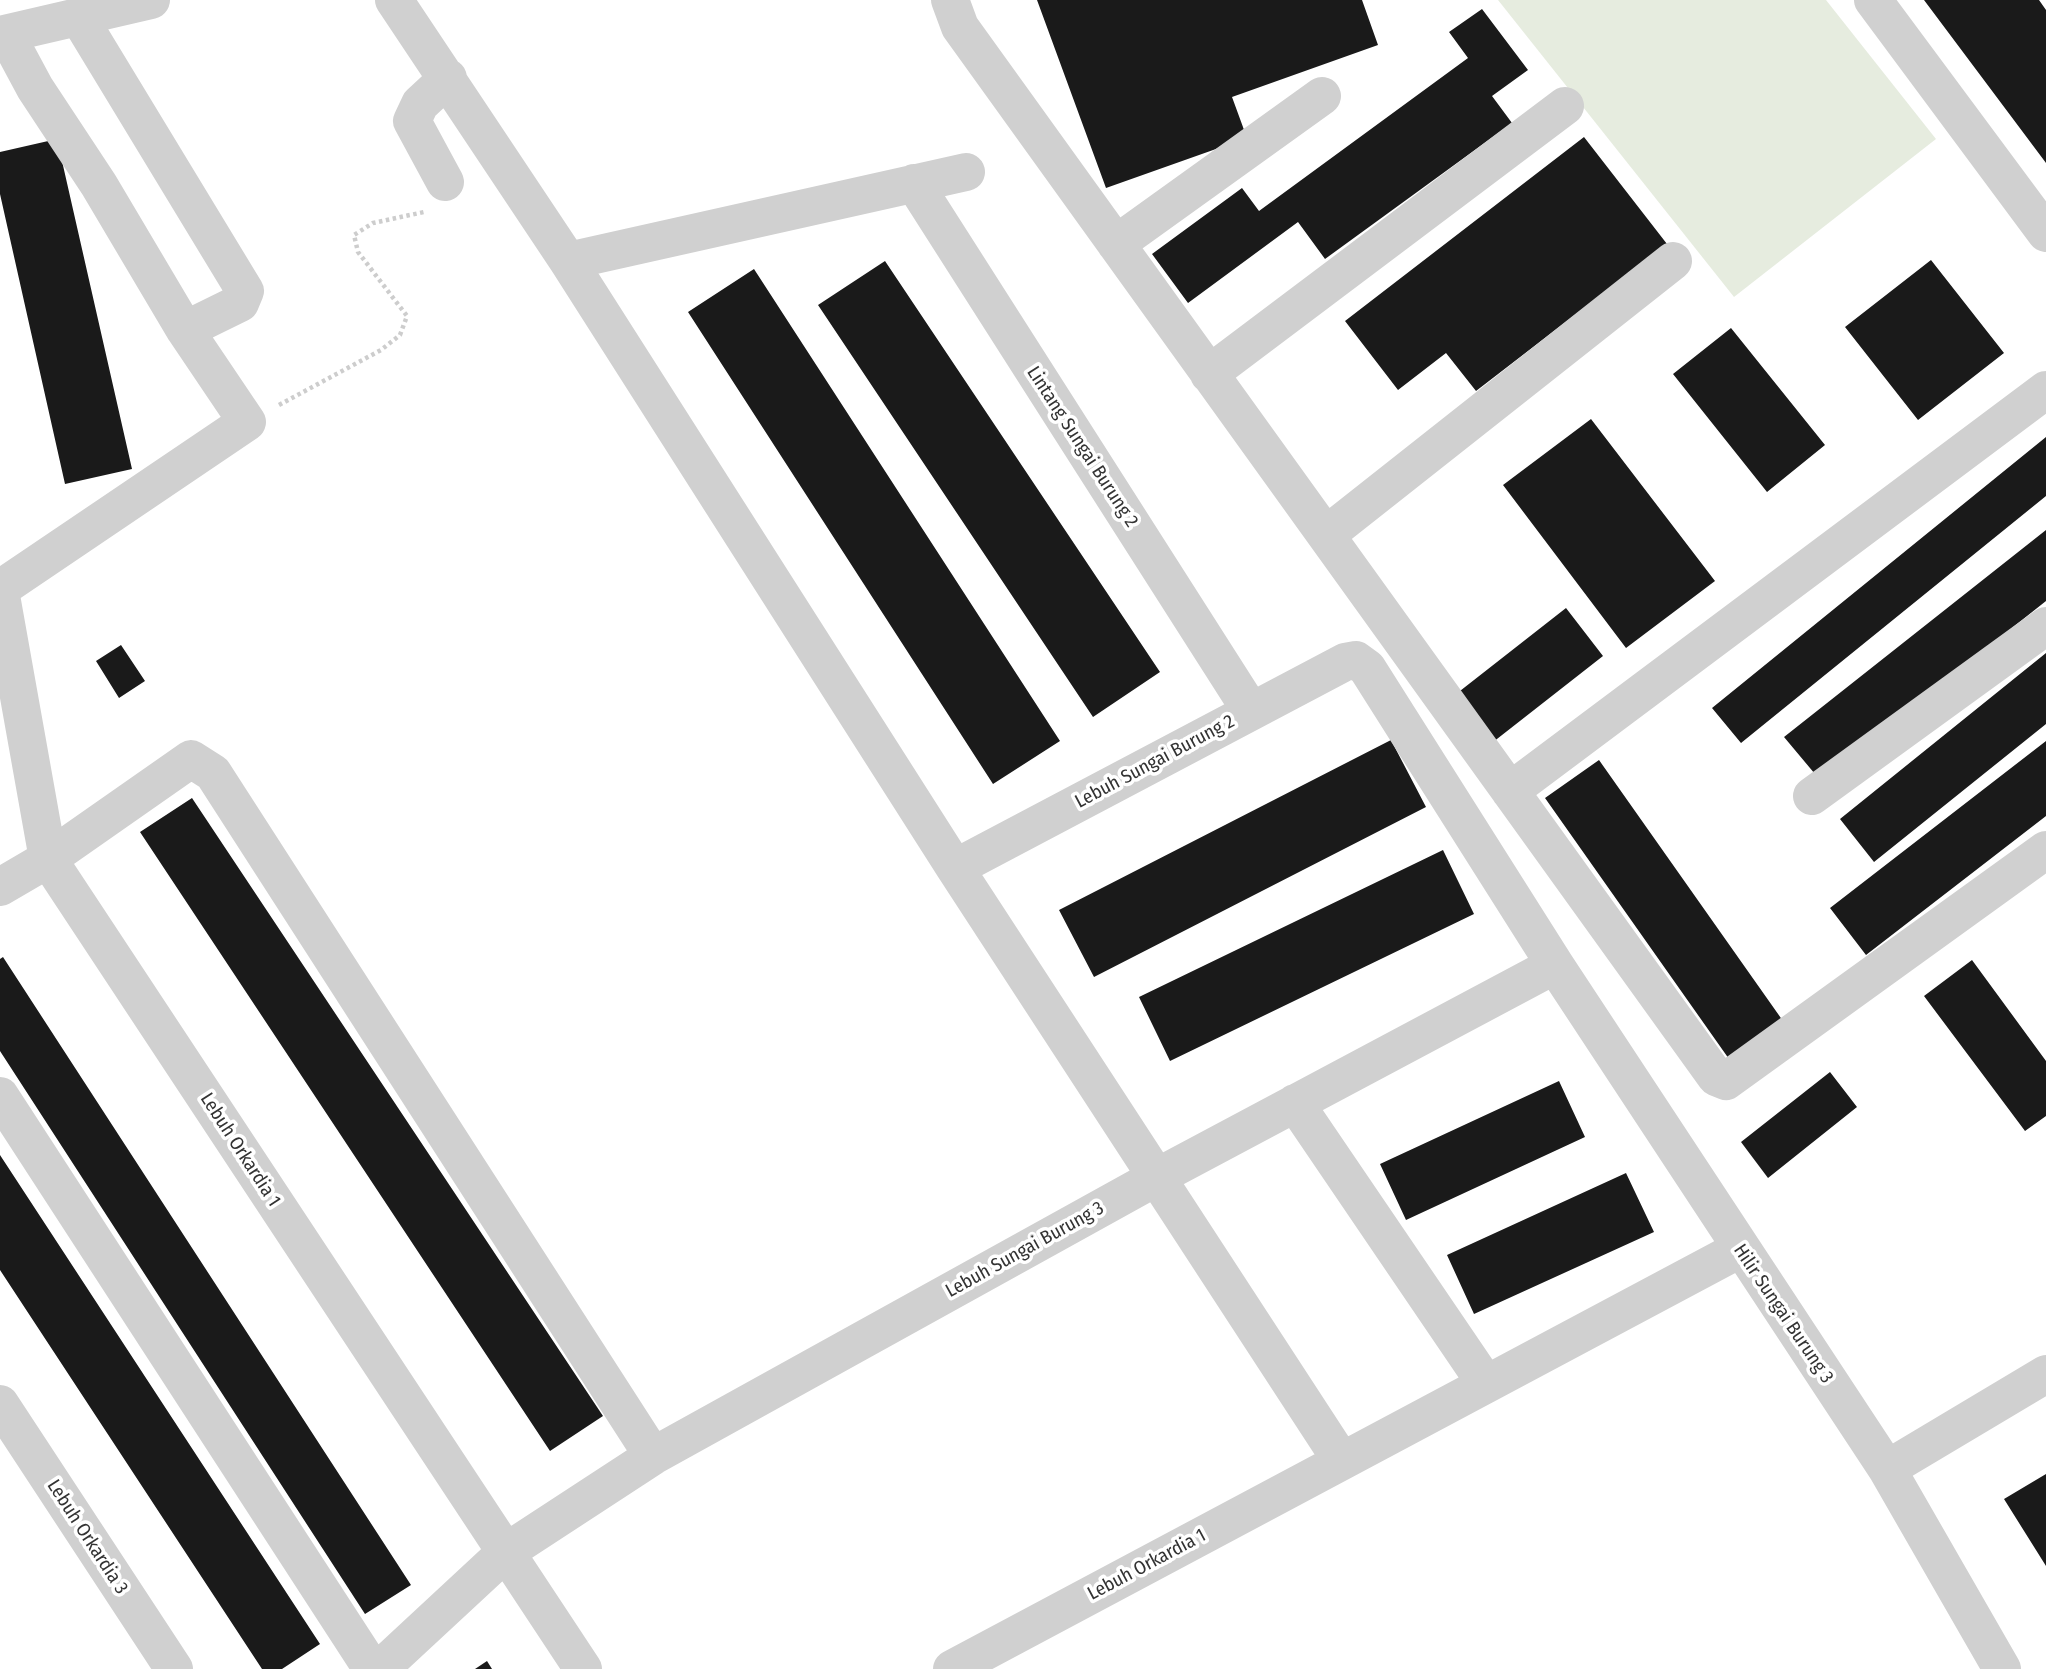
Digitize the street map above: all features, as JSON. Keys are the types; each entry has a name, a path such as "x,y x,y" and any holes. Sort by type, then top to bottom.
{"street":[{"path":"0,590 247,422 185,330 3,34 151,0"},
{"path":"394,0 568,261 955,868 1341,1461"},
{"path":"950,0 960,27 1716,1077 1726,1081 2046,850"},
{"path":"1873,0 2046,233"},
{"path":"78,16 245,291 240,303 185,330"},
{"path":"445,182 412,121 420,104 448,78"},
{"path":"1116,244 1322,96"},
{"path":"1209,374 1565,106"},
{"path":"568,261 967,172"},
{"name":"Lintang Sungai Burung 2","path":"914,183 1251,711"},
{"path":"1326,535 1673,261"},
{"path":"1510,791 2046,390"},
{"name":"Lebuh Orkardia 1","path":"0,590 48,859 583,1669"},
{"path":"1812,796 2046,626"},
{"name":"Lebuh Sungai Burung 2","path":"955,868 1345,662 1356,660"},
{"name":"Hilir Sungai Burung 3","path":"1356,660 1367,668 1555,965 1740,1249 1888,1469 2002,1669"},
{"path":"0,887 48,859 191,759 213,773 653,1456"},
{"name":"Lebuh Sungai Burung 3","path":"380,1669 506,1552 653,1456 1157,1177 1555,965"},
{"path":"0,1096 372,1669"},
{"path":"1295,1103 1486,1384"},
{"name":"Lebuh Orkardia 1","path":"952,1669 1740,1249"},
{"path":"1888,1469 2046,1374"},
{"name":"Lebuh Orkardia 3","path":"0,1404 174,1669"}],"path":[{"path":"247,422 381,350 400,335 407,316 358,252 354,234 373,223 442,209 448,197 445,182"}],"shaded area":[{"path":"1498,0 1826,0 1936,139 1734,297"}],"building":[{"path":"1037,0 1362,0 1378,45 1232,97 1247,138 1106,188"},
{"path":"1924,0 2039,0 2046,10 2046,163"},
{"path":"1482,9 1528,70 1492,96 1512,123 1325,259 1298,222 1188,303 1152,254 1242,188 1259,211 1468,58 1449,32"},
{"path":"1584,137 1667,244 1476,391 1446,353 1398,390 1345,321"},
{"path":"57,139 132,469 65,484 0,194 0,152"},
{"path":"1931,260 2004,353 1918,420 1845,327"},
{"path":"885,261 1160,672 1093,717 818,305"},
{"path":"754,269 1060,741 993,784 688,312"},
{"path":"1731,328 1825,445 1767,492 1673,374"},
{"path":"1591,419 1715,581 1626,648 1503,485"},
{"path":"2046,437 2046,496 1741,743 1712,708"},
{"path":"2046,530 2046,601 1820,780 1784,737"},
{"path":"1566,608 1603,656 1488,746 1451,698"},
{"path":"121,645 145,681 119,698 96,661"},
{"path":"2046,653 2046,724 1874,862 1840,819"},
{"path":"1391,740 1426,807 1094,977 1059,910"},
{"path":"2046,741 2046,816 1866,955 1830,908"},
{"path":"1599,760 1783,1021 1729,1059 1545,798"},
{"path":"192,798 603,1416 550,1451 140,832"},
{"path":"1443,850 1474,914 1170,1061 1139,997"},
{"path":"3,957 411,1585 365,1614 0,1051 0,959"},
{"path":"1972,960 2046,1061 2046,1116 2025,1131 1924,996"},
{"path":"1830,1072 1857,1107 1768,1178 1741,1142"},
{"path":"1559,1081 1585,1137 1406,1220 1380,1164"},
{"path":"0,1155 320,1644 282,1669 262,1669 0,1270"},
{"path":"1626,1173 1654,1232 1474,1314 1447,1255"},
{"path":"2046,1474 2046,1566 2004,1499"},
{"path":"487,1661 492,1669 475,1669"}]}
